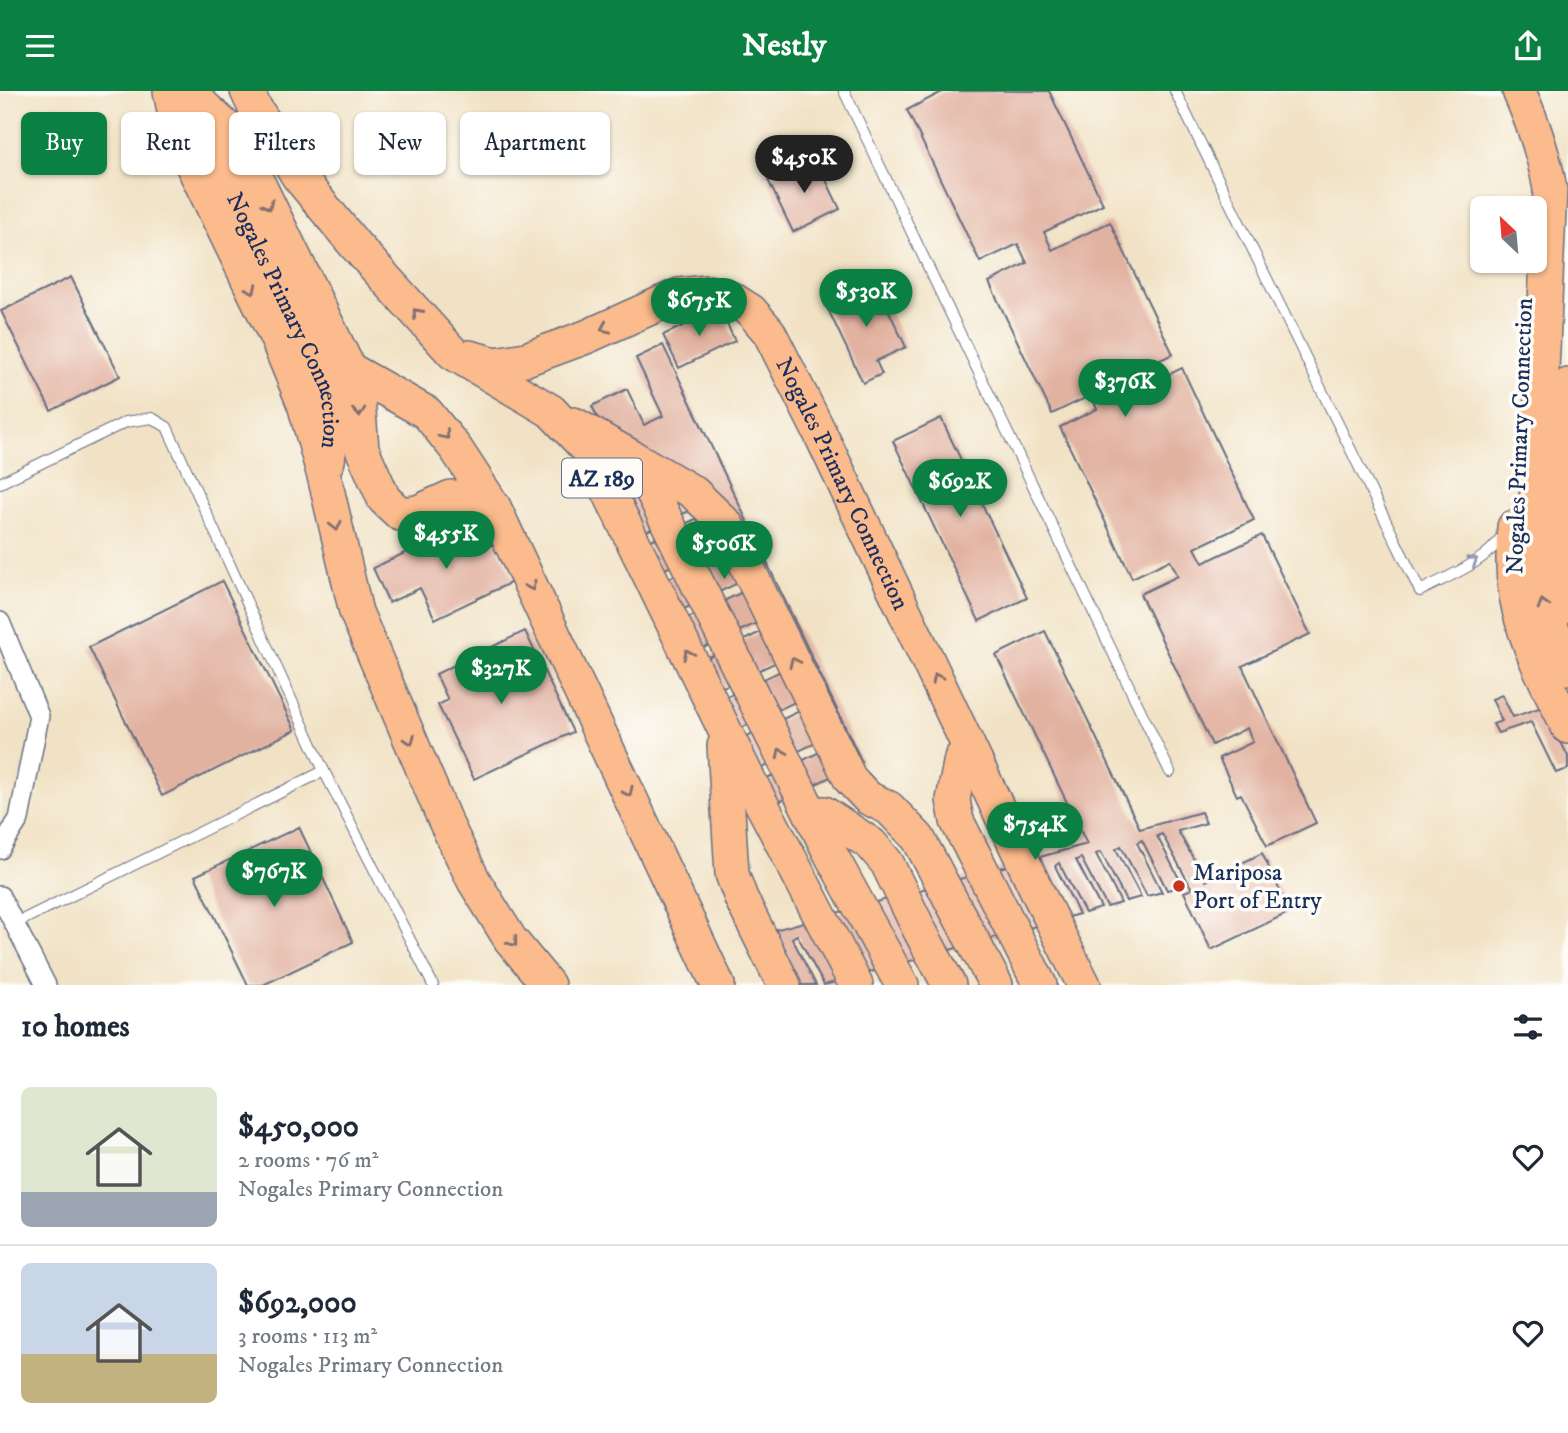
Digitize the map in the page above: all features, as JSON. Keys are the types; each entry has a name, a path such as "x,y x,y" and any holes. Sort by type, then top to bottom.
{"highway":[{"name":"Nogales Primary Connection","path":"170,91 185,150 277,339 304,404 356,612 444,819 474,881 510,939 548,985"},
{"name":"Nogales Primary Connection","path":"186,91 328,389 332,429 325,480"},
{"name":"Nogales Primary Connection","path":"186,91 227,128 241,148 349,369 357,386 362,449 384,499 400,514 418,512 452,497 475,497 494,507"},
{"name":"AZ 189","path":"247,91 298,176 355,245 453,353 693,492 727,525 850,779 868,798 890,808 937,837 948,849 1018,985"},
{"name":"Nogales Primary Connection","path":"1516,91 1525,127 1527,196"},
{"name":"Nogales Primary Connection","path":"1516,91 1535,127 1550,189 1534,552 1544,608 1568,668"},
{"name":"Nogales Primary Connection","path":"1524,273 1513,557 1517,606 1530,646 1568,727"},
{"name":"Nogales Primary Connection","path":"453,353 495,364 526,359 586,337 679,295 708,292 732,299 751,311 769,332 775,344 1084,985"},
{"path":"349,369 427,413 456,449 494,507 718,985"},
{"name":"Nogales Primary Connection","path":"1568,384 1558,547 1560,572 1568,606"},
{"name":"AZ 189","path":"551,411 589,451 711,700 856,985"},
{"name":"AZ 189","path":"632,457 646,479 813,805 901,985"},
{"name":"AZ 189","path":"711,700 727,760 732,874 740,898 783,985"},
{"name":"Nogales Primary Connection","path":"957,720 961,734 961,772 968,794 1063,985"},
{"name":"Nogales Primary Connection","path":"961,758 953,800 957,821 1040,985"},
{"name":"AZ 189","path":"727,760 743,807 832,985"},
{"path":"813,805 871,844 887,863 949,985"},
{"name":"AZ 189","path":"813,805 807,845 813,862 878,985"},
{"name":"AZ 189","path":"813,805 852,847 925,985"},
{"path":"890,808 901,830 911,867 972,985"},
{"name":"AZ 189","path":"890,808 928,853 996,985"},
{"name":"AZ 189","path":"730,810 737,843 807,985"}],"street":[{"path":"0,622 39,716 19,818 0,849"},
{"path":"0,897 46,985"}],"lane":[{"path":"844,91 1170,772"},
{"path":"1175,91 1420,591 1468,565 1497,545 1514,517"},
{"path":"0,483 126,422 152,418 167,427 324,771 433,985"},
{"path":"14,924 324,771"}],"building":[{"path":"944,91 1049,91 1103,204 1044,232 1052,250 1110,222 1173,354 1115,381 1123,397 1182,368 1254,520 1195,548 1203,563 1262,535 1310,634 1242,666 1316,823 1267,846 1241,794 1237,796 1219,758 1253,742 1247,728 1212,745 1140,594 1178,576 1170,560 1132,578 1060,427 1097,409 1091,395 1052,414 989,282 1027,263 1018,244 980,262 907,110"},
{"path":"815,157 840,209 793,232 768,180"},
{"path":"71,277 120,376 51,411 1,311"},
{"path":"875,282 906,347 876,361 882,374 863,383 826,305"},
{"path":"720,309 735,341 679,368 663,335"},
{"path":"663,345 862,762 772,805 761,781 828,748 824,739 756,771 741,739 808,707 803,698 737,730 722,699 787,668 783,659 717,690 703,660 769,628 765,619 699,650 684,620 753,587 748,578 680,611 665,580 734,547 729,538 661,571 647,542 717,509 712,500 643,533 624,494 632,490 592,406 627,389 644,425 663,416 636,358"},
{"path":"941,418 1027,598 979,621 893,441"},
{"path":"470,522 483,550 496,543 514,581 435,619 420,588 389,603 373,568"},
{"path":"222,581 295,730 162,796 89,647"},
{"path":"525,631 573,732 474,779 438,705 448,700 436,674"},
{"path":"1045,631 1140,829 1201,812 1206,823 1178,831 1206,881 1262,853 1290,912 1211,950 1184,892 1192,889 1162,834 1157,836 1183,886 1167,890 1142,840 1137,843 1162,892 1147,896 1121,846 1116,849 1141,897 1126,901 1101,852 1096,854 1121,903 1107,907 1081,858 1076,860 1101,908 1085,913 1059,863 1055,866 1079,914 824,985 797,935 792,938 816,985 798,985 746,938 1087,844 996,655"},
{"path":"1502,695 1513,717 1568,698 1547,715 1568,756 1568,769 1556,773 1531,722 1498,733 1493,724 1502,721 1492,699"},
{"path":"299,827 353,942 263,985 248,985 195,876"}],"place":[{"name":"Mariposa Port of Entry","path":"1179,886"}]}
